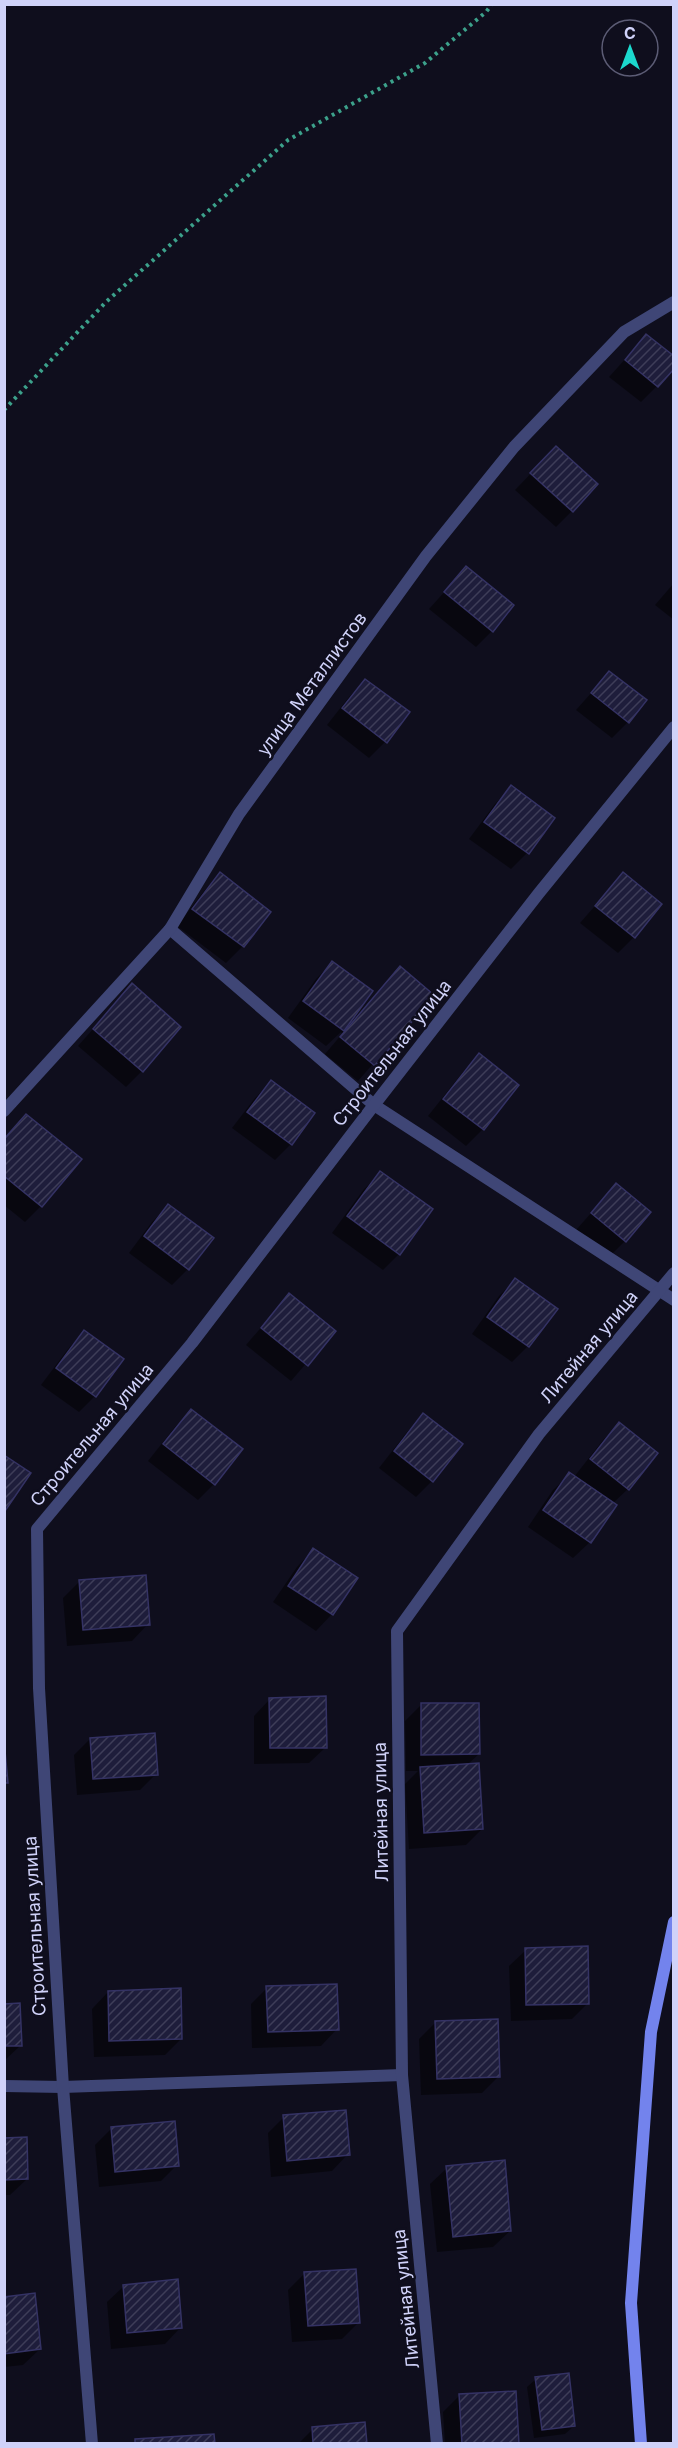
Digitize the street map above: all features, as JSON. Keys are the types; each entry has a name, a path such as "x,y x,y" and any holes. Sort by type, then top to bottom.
{"street":[{"name":"улица Металлистов","path":"4,1111 170,928 239,814 426,556 514,447 624,332 674,302"},
{"name":"Строительная улица","path":"92,2444 63,2087 39,1688 37,1529 192,1343 539,893 674,727"},
{"path":"170,928 374,1105 658,1292 674,1300"},
{"name":"Литейная улица","path":"437,2444 402,2074 397,1631 539,1434 674,1273"},
{"path":"641,2444 632,2304 651,2032 674,1923"},
{"path":"4,2086 63,2087 402,2074"}],"path":[{"path":"4,410 106,302 288,140 425,63 486,12 492,4"}],"building":[{"path":"646,334 674,356 674,369 658,387 625,360"},
{"path":"556,446 598,484 573,512 530,473"},
{"path":"466,566 514,605 493,632 444,592"},
{"path":"609,671 647,700 629,723 591,693"},
{"path":"365,679 410,712 387,743 342,708"},
{"path":"511,785 555,818 529,854 484,822"},
{"path":"220,872 271,912 244,947 192,909"},
{"path":"623,872 662,904 635,938 595,906"},
{"path":"332,961 373,991 344,1031 303,1001"},
{"path":"400,966 434,995 375,1066 340,1037"},
{"path":"132,983 181,1027 143,1072 93,1029"},
{"path":"479,1053 519,1085 484,1130 443,1099"},
{"path":"271,1080 315,1113 292,1145 247,1112"},
{"path":"26,1114 82,1159 42,1207 4,1176 4,1139"},
{"path":"380,1171 433,1209 400,1255 347,1216"},
{"path":"616,1183 651,1212 626,1242 591,1213"},
{"path":"168,1204 214,1238 189,1270 144,1236"},
{"path":"515,1278 558,1309 529,1347 487,1317"},
{"path":"289,1293 336,1331 308,1366 261,1328"},
{"path":"84,1330 124,1359 96,1397 56,1368"},
{"path":"191,1409 243,1449 215,1485 163,1444"},
{"path":"423,1413 463,1444 433,1482 394,1451"},
{"path":"619,1422 658,1453 629,1490 590,1459"},
{"path":"4,1455 31,1473 5,1511 4,1511"},
{"path":"569,1472 617,1505 591,1543 543,1510"},
{"path":"313,1548 358,1578 333,1615 288,1586"},
{"path":"146,1575 150,1625 83,1630 79,1580"},
{"path":"326,1696 327,1748 270,1748 269,1698"},
{"path":"421,1703 479,1703 480,1754 421,1755"},
{"path":"155,1733 158,1775 93,1779 90,1738"},
{"path":"4,1740 8,1783 4,1783"},
{"path":"479,1763 483,1829 424,1833 420,1767"},
{"path":"588,1946 589,2004 526,2005 525,1948"},
{"path":"337,1984 339,2030 268,2032 266,1986"},
{"path":"181,1988 182,2039 109,2041 108,1991"},
{"path":"20,2003 22,2046 4,2046 4,2004"},
{"path":"498,2019 500,2077 437,2079 435,2021"},
{"path":"346,2110 350,2155 287,2161 283,2115"},
{"path":"175,2121 179,2166 115,2172 111,2127"},
{"path":"27,2137 28,2179 4,2180 4,2138"},
{"path":"505,2160 511,2231 453,2237 446,2166"},
{"path":"356,2269 360,2323 308,2326 304,2272"},
{"path":"178,2279 182,2328 127,2333 123,2285"},
{"path":"35,2293 41,2349 4,2354 4,2297"},
{"path":"569,2373 575,2426 542,2430 535,2377"},
{"path":"516,2391 519,2444 462,2444 459,2394"},
{"path":"365,2422 367,2444 313,2444 312,2427"},
{"path":"214,2434 215,2444 135,2444 135,2439"}]}
